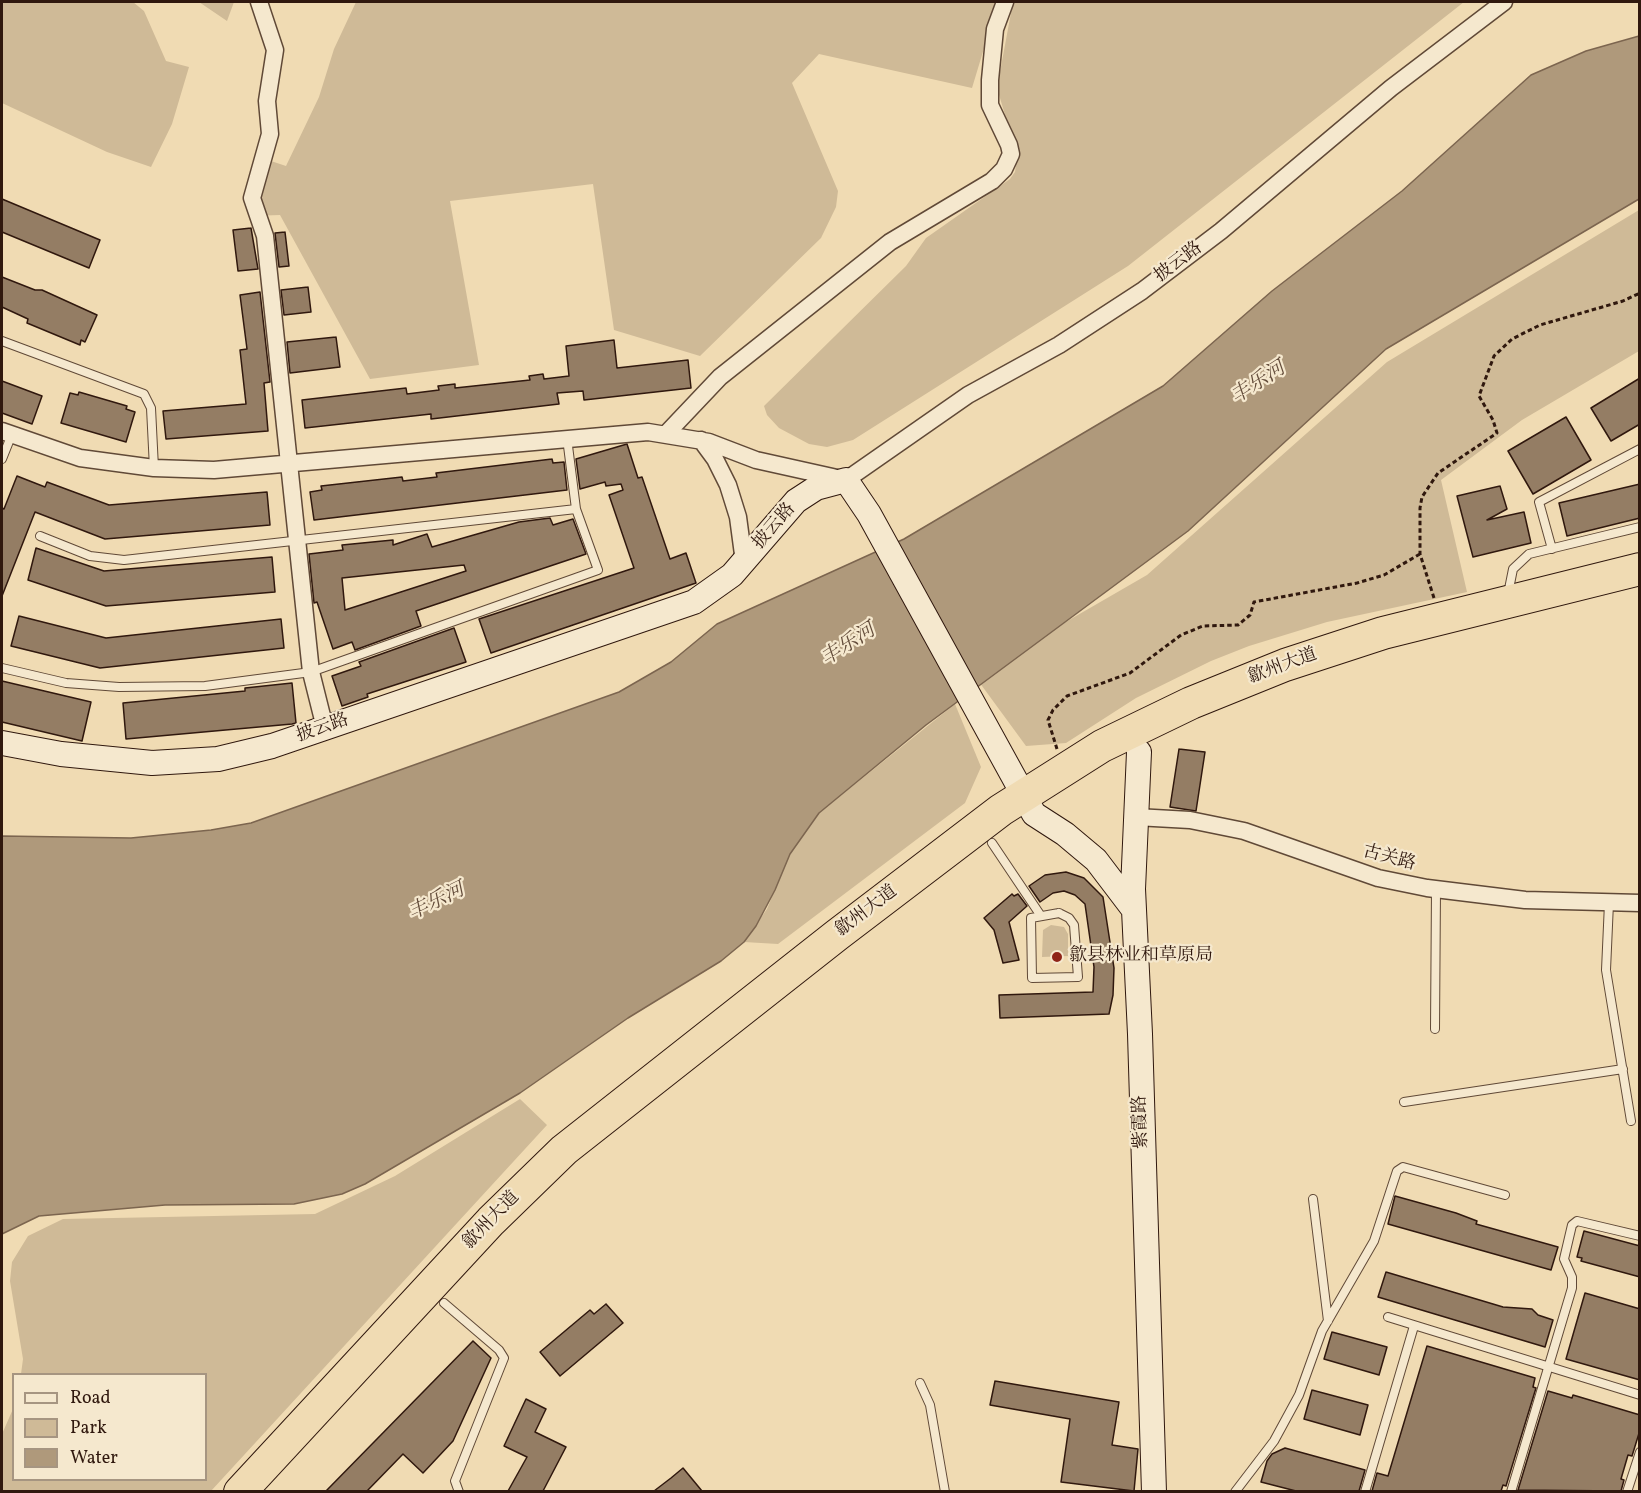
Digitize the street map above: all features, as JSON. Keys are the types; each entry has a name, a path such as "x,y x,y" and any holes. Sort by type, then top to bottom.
{"highway":[{"name":"歙州大道","path":"269,1491 527,1214 610,1138 992,843 1064,771 1147,724 1237,684 1334,648 1441,618 1640,569"},
{"name":"歙州大道","path":"240,1491 491,1221 564,1150 837,935 1001,810 1029,805 1245,704 1350,666 1523,618 1640,590"}],"street":[{"path":"259,2 275,51 267,101 270,134 252,198 265,236 311,672 325,728"},
{"path":"666,434 720,377 890,242 992,181 1005,170 1011,153 990,105 995,29 1005,2"},
{"name":"披云路","path":"2,743 106,759 174,763 245,754 679,609 709,593 744,562 796,501 816,488 846,480 968,395 1059,345 1142,291 1221,231 1391,88 1504,2"},
{"path":"7,432 80,458 154,468 214,470 629,432 666,434 701,440 756,460 846,480 869,514 1029,805 1096,860 1134,910"},
{"path":"701,440 715,459 728,485 738,517 744,562"},
{"name":"紫霞路","path":"1139,752 1134,910 1154,1491"},
{"name":"古关路","path":"1136,817 1190,820 1244,831 1378,878 1436,890 1525,900 1640,903"}],"lane":[{"path":"2,341 144,394 152,408 154,468"},
{"path":"2,459 7,432"},
{"path":"2,668 66,682 119,687 205,686 311,672 598,570 576,508 567,438"},
{"path":"1552,549 1539,502 1640,448"},
{"path":"40,536 90,556 124,560 576,508"},
{"path":"1507,601 1511,576 1516,564 1529,554 1640,527"},
{"path":"992,843 1041,916"},
{"path":"1435,1029 1436,890"},
{"path":"1609,903 1606,970 1631,1121"},
{"path":"1059,913 1072,921 1078,977 1032,978 1031,918 1041,916 1059,913"},
{"path":"1404,1102 1623,1069"},
{"path":"1235,1491 1256,1466 1287,1418 1308,1374 1322,1331 1374,1241 1397,1171 1403,1167 1505,1195"},
{"path":"1313,1199 1328,1322"},
{"path":"1511,1491 1572,1288 1572,1277 1564,1259 1572,1225 1577,1221 1640,1236"},
{"path":"444,1303 500,1350 504,1358 455,1481 459,1491"},
{"path":"1388,1317 1640,1395"},
{"path":"1365,1491 1414,1326"},
{"path":"921,1383 930,1405 945,1491"},
{"path":"1627,1491 1640,1452"}],"path":[{"path":"1441,618 1420,554 1420,508 1427,487 1438,473 1497,433 1493,420 1479,396 1497,352 1512,339 1540,325 1623,301 1640,293"},
{"path":"1064,771 1048,720 1053,710 1067,696 1130,673 1181,635 1203,626 1238,625 1250,615 1254,602 1357,583 1384,574 1420,554"}],"green space":[{"path":"2,2 133,2 144,11 166,61 189,67 172,124 151,167 107,152 2,103"},
{"path":"199,2 234,2 227,21"},
{"path":"356,2 998,2 972,88 819,54 792,83 838,191 836,207 821,238 700,356 614,330 593,184 450,201 479,365 370,379 280,215 250,216 268,160 286,166 319,97 334,49"},
{"path":"1013,2 1464,2 1128,266 853,440 827,447 809,444 779,428 767,415 764,406 906,266 926,238 1010,179 1015,172 1017,155 997,88"},
{"path":"1639,210 1639,351 1522,420 1441,480 1467,592 1327,622 1249,646 1211,661 1136,698 1066,743 1026,746 974,675 1147,575 1387,362"},
{"path":"955,704 981,767 965,803 778,944 744,942 767,909 790,853 819,813"},
{"path":"1051,925 1064,927 1068,934 1068,956 1042,957 1043,930"},
{"path":"520,1099 547,1125 211,1491 2,1491 2,1434 12,1411 12,1481 207,1481 207,1373 21,1373 23,1359 10,1281 12,1262 28,1236 63,1219 315,1214 395,1176"}],"water":[{"name":"丰乐河","path":"1639,36 1639,199 1386,349 1188,531 926,725 819,813 790,854 775,890 756,926 744,942 721,961 628,1018 520,1093 365,1184 342,1194 294,1204 165,1205 39,1216 2,1234 2,836 131,838 211,830 251,823 619,692 671,662 717,624 904,539 1163,386 1272,291 1402,191 1531,75 1586,51"}],"building":[{"path":"2,199 100,240 89,268 2,232"},
{"path":"251,228 258,269 238,271 233,230"},
{"path":"285,232 289,266 279,267 275,233"},
{"path":"2,277 35,290 42,290 97,315 85,342 81,340 80,345 27,323 28,319 2,307"},
{"path":"308,287 311,312 284,315 281,290"},
{"path":"260,292 270,382 264,383 268,431 166,439 163,411 246,404 240,350 247,349 240,295"},
{"path":"336,337 340,367 290,373 287,342"},
{"path":"614,340 617,368 688,360 691,388 584,400 583,391 557,393 559,404 431,419 431,414 305,428 302,400 406,388 407,394 439,390 438,386 455,384 455,388 530,380 529,376 543,374 544,379 569,376 566,346"},
{"path":"1640,378 1640,424 1611,441 1591,408"},
{"path":"2,381 42,396 32,424 2,413"},
{"path":"79,392 127,406 126,409 135,412 126,442 61,423 70,393 78,395"},
{"path":"1566,417 1591,460 1533,494 1508,451"},
{"path":"627,444 638,478 642,477 670,559 686,553 696,583 491,653 479,619 634,568 609,495 623,490 621,484 606,486 605,482 580,489 576,459"},
{"path":"552,459 553,463 564,462 567,490 314,520 310,492 322,490 321,486 402,477 403,481 437,477 436,473"},
{"path":"17,476 45,487 47,482 109,505 267,492 270,525 105,539 35,512 2,596 2,508 4,509"},
{"path":"1640,484 1640,518 1567,536 1559,503"},
{"path":"1500,486 1507,509 1487,520 1524,512 1531,543 1473,557 1457,496"},
{"path":"550,518 553,525 573,519 586,554 416,611 421,626 355,650 352,642 333,649 317,602 314,603 309,554 343,550 342,545 393,540 393,545 427,534 432,547 519,522","holes":["464,565 466,571 345,610 342,578"]},
{"path":"36,548 104,571 272,557 275,592 106,606 28,580"},
{"path":"19,616 106,638 281,619 284,648 100,668 11,646"},
{"path":"454,628 466,662 367,694 368,697 342,706 332,676 361,666 359,662"},
{"path":"2,681 91,702 82,741 2,722"},
{"path":"292,683 296,723 126,739 123,703 245,691 245,688"},
{"path":"1179,749 1205,752 1196,811 1170,807"},
{"path":"1066,872 1084,878 1103,897 1114,968 1113,995 1109,1014 1000,1018 999,995 1093,992 1094,967 1085,904 1075,895 1064,891 1053,893 1040,902 1029,886 1045,875"},
{"path":"1012,894 1014,896 1018,894 1027,906 1009,922 1019,960 1003,963 994,930 984,918"},
{"path":"1395,1196 1456,1213 1477,1221 1476,1224 1558,1247 1551,1270 1388,1224"},
{"path":"1584,1231 1640,1246 1640,1277 1581,1261 1582,1258 1577,1257"},
{"path":"1386,1272 1503,1307 1532,1309 1538,1315 1553,1320 1545,1347 1378,1297"},
{"path":"1585,1293 1640,1309 1640,1380 1566,1359"},
{"path":"606,1304 623,1323 560,1376 540,1352 590,1310 594,1314"},
{"path":"1332,1332 1387,1347 1379,1375 1324,1359"},
{"path":"473,1341 491,1358 453,1441 423,1473 403,1454 367,1491 326,1491"},
{"path":"1427,1346 1535,1378 1533,1387 1536,1388 1506,1486 1503,1485 1501,1491 1372,1491 1377,1473 1388,1476"},
{"path":"995,1381 1119,1402 1112,1445 1138,1449 1134,1491 1061,1482 1070,1419 990,1405"},
{"path":"1312,1390 1368,1405 1360,1435 1304,1419"},
{"path":"1548,1391 1572,1398 1573,1395 1640,1415 1640,1430 1632,1456 1628,1455 1621,1479 1624,1480 1621,1491 1518,1490"},
{"path":"526,1399 546,1409 535,1432 566,1447 543,1491 508,1491 527,1457 504,1446"},
{"path":"1285,1448 1365,1470 1359,1491 1296,1491 1261,1482 1267,1461 1272,1454"},
{"path":"683,1468 702,1491 654,1491 671,1478"}],"place":[{"name":"歙县林业和草原局","path":"1057,957"}]}
